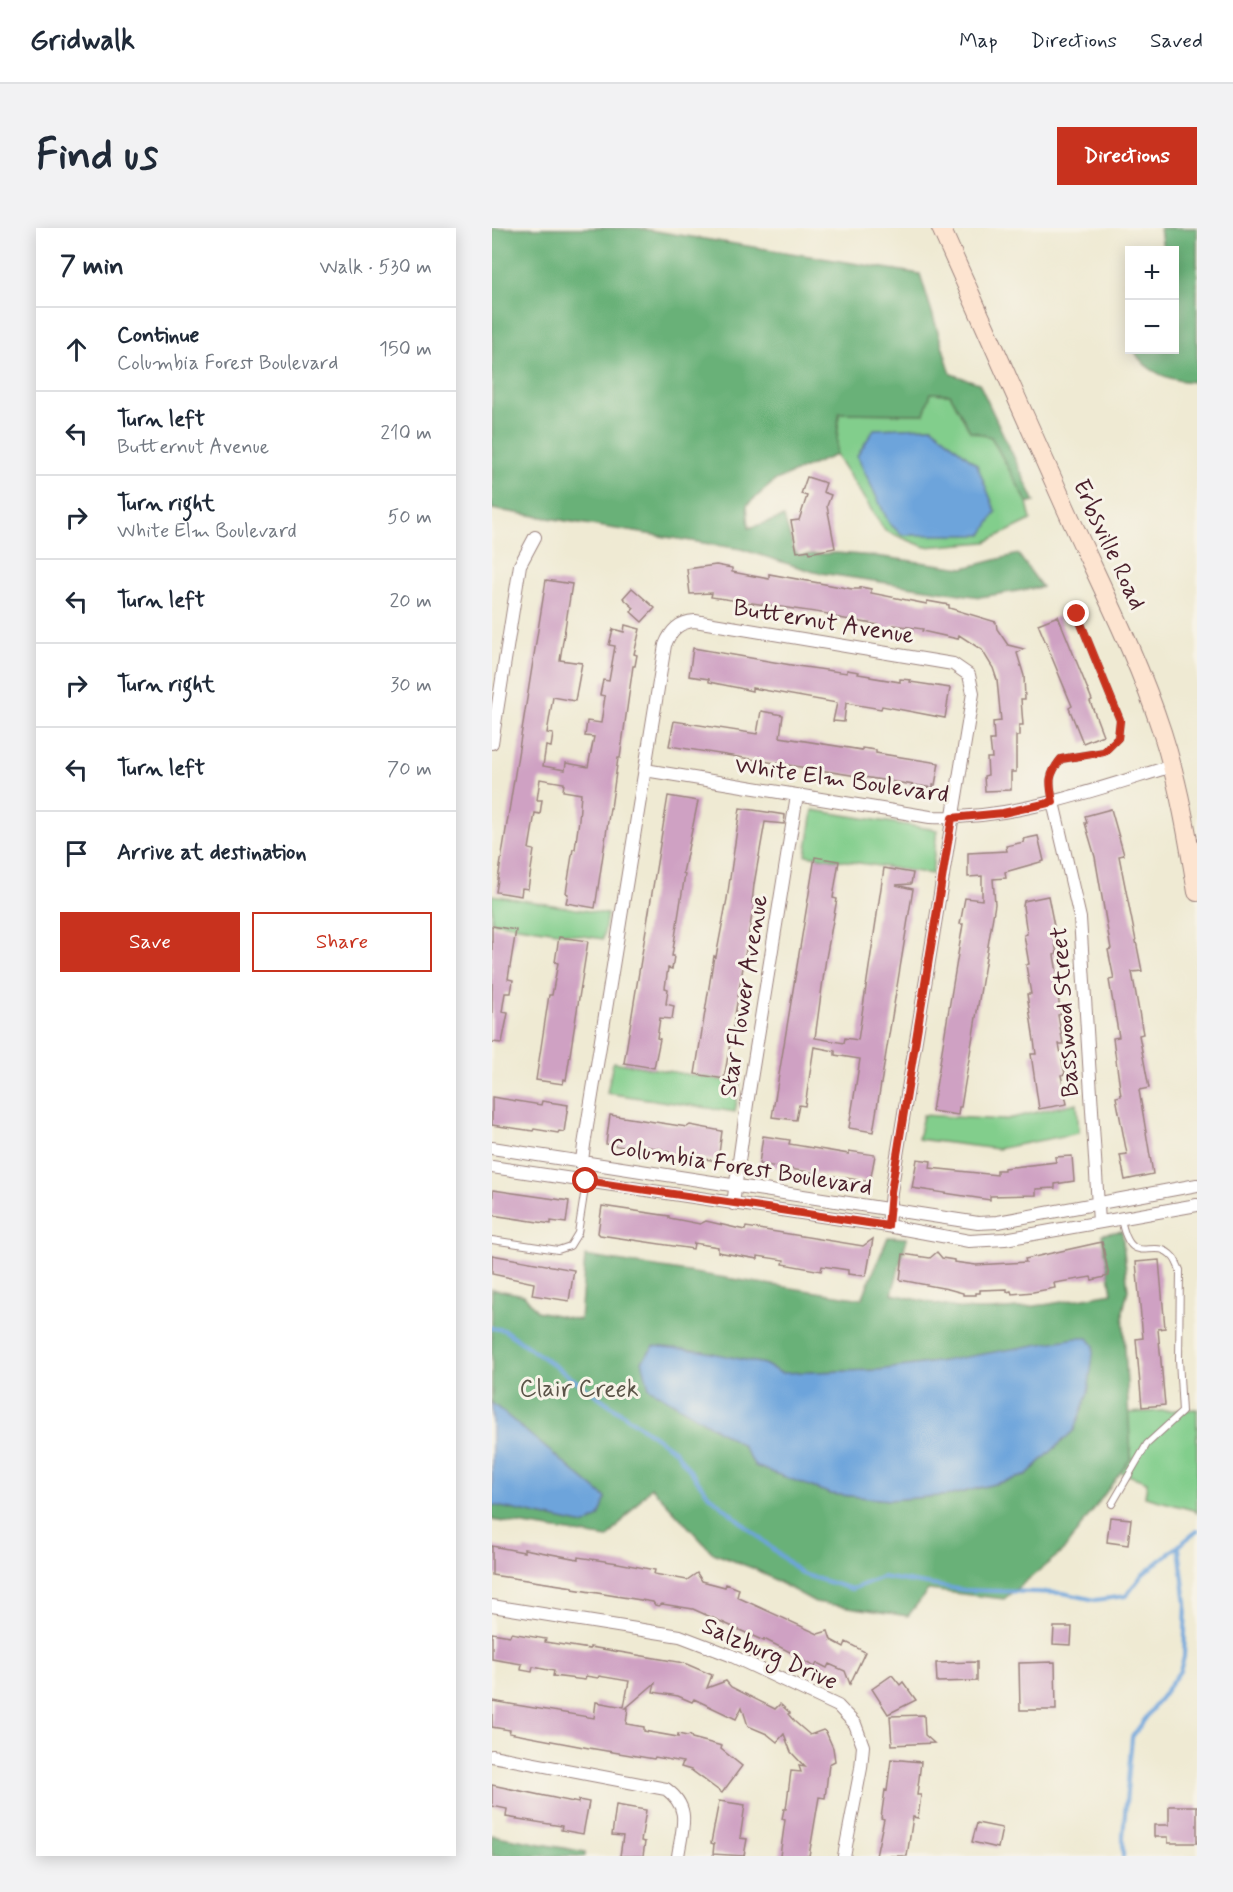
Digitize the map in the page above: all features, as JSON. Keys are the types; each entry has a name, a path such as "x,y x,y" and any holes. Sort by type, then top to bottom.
{"main road":[{"name":"Erbsville Road","path":"941,228 1132,651 1163,733 1172,766 1197,892"}],"street":[{"path":"492,743 520,565 534,537"},
{"name":"Butternut Avenue","path":"586,1181 582,1161 665,645 674,628 695,621 953,664 969,675 973,693 888,1226"},
{"name":"White Elm Boulevard","path":"645,770 930,817 952,818 1003,813 1053,802 1172,766"},
{"name":"Star Flower Avenue","path":"733,1204 797,795"},
{"name":"Basswood Street","path":"1053,802 1080,918 1099,1222"},
{"name":"Columbia Forest Boulevard","path":"492,1148 978,1223 998,1222 1197,1185"},
{"name":"Columbia Forest Boulevard","path":"492,1167 969,1240 1005,1239 1197,1205"},
{"name":"Salzburg Drive","path":"492,1606 680,1636 730,1654 838,1706 855,1724 863,1746 844,1856"},
{"path":"492,1756 666,1790 676,1797 683,1808 678,1856"}],"lane":[{"path":"1053,802 1049,781 1053,769 1061,759 1104,752 1118,738 1120,720 1077,614"},
{"path":"492,1240 558,1250 570,1246 578,1233 586,1181"},
{"path":"1112,1504 1147,1444 1182,1412 1179,1359 1180,1270 1173,1257 1163,1250 1142,1249 1127,1242 1121,1218"}],"green space":[{"path":"492,228 637,228 920,274 951,374 979,383 1035,502 1027,502 991,437 970,431 950,394 931,393 924,414 839,413 836,455 776,480 747,505 749,528 784,517 794,550 799,555 836,553 875,556 964,568 1018,554 1042,587 980,597 814,572 741,549 492,509"},
{"path":"1160,228 1197,228 1197,382 1161,375 1145,365 1136,354 1179,354 1179,246 1162,246"},
{"path":"931,393 950,394 970,431 991,437 1027,502 1031,520 986,542 925,547 885,531 836,455 839,413 923,414","holes":["932,427 977,465 875,429"]},
{"path":"813,810 937,830 932,874 806,855"},
{"path":"492,895 607,914 603,939 492,922"},
{"path":"613,1062 740,1083 735,1112 607,1093"},
{"path":"1077,1103 1079,1133 997,1149 918,1139 923,1115 1003,1120"},
{"name":"Clair Creek","path":"1122,1231 1128,1290 1123,1311 1131,1458 1063,1551 1004,1599 928,1590 908,1616 815,1602 755,1569 713,1553 651,1487 608,1538 492,1520 492,1505 585,1525 606,1498 492,1403 492,1289 524,1295 537,1311 580,1320 585,1256 862,1299 888,1237 907,1238 892,1294 964,1309 1019,1308 1112,1293 1102,1234","holes":["702,1351 764,1364 781,1373 879,1370 943,1361 1074,1430 1025,1476 952,1495 889,1500 831,1494 755,1466 742,1445"]},
{"path":"1197,1409 1197,1513 1145,1497 1147,1482 1120,1472 1131,1458 1128,1413"},
{"path":"492,1835 585,1852 585,1856 492,1856"}],"water":[{"path":"932,427 977,465 996,512 982,535 902,535 889,523 857,456 874,429"},
{"path":"1076,1338 1088,1338 1094,1346 1088,1393 1074,1430 1025,1476 952,1495 889,1500 831,1494 755,1466 742,1445 649,1388 642,1361 654,1346 702,1351 764,1364 781,1373 879,1370"},
{"path":"492,1403 606,1498 599,1517 585,1525 492,1505"}],"building":[{"path":"807,477 826,483 823,492 831,495 827,506 835,548 810,553 809,550 797,552 791,521 799,520 807,496 801,494"},
{"path":"716,565 732,568 732,572 769,579 769,574 852,589 860,589 860,587 871,589 871,593 927,604 927,601 949,605 949,608 996,622 997,629 1008,645 1024,649 1017,653 1024,676 1025,699 1021,699 1023,725 1019,725 1019,736 1016,736 1016,772 1011,772 1011,790 985,791 984,776 988,775 987,758 992,758 990,740 994,740 993,722 1001,721 997,680 982,650 959,635 958,639 922,631 923,629 894,625 885,631 878,625 828,616 829,614 711,597 712,593 690,594 687,569"},
{"path":"546,580 572,584 560,660 582,663 575,701 553,697 547,733 553,734 551,747 546,746 543,766 565,770 566,763 588,767 594,737 585,736 587,721 601,723 605,696 600,695 603,680 609,681 615,646 609,645 613,629 624,632 625,625 640,629 634,654 637,655 635,666 633,666 595,908 566,903 581,794 563,791 564,783 540,779 537,800 542,800 540,814 535,813 529,849 534,850 528,889 522,888 521,896 496,892"},
{"path":"632,588 655,608 642,622 631,612 634,608 623,598"},
{"path":"1058,616 1092,700 1090,701 1103,735 1083,743 1069,708 1072,706 1038,624"},
{"path":"693,648 797,666 847,673 847,670 870,677 900,682 900,679 911,680 910,682 950,688 945,718 882,706 881,709 846,703 844,722 833,721 837,703 752,688 752,691 689,676"},
{"path":"761,711 783,715 780,737 862,750 862,748 876,750 876,753 939,763 935,785 933,788 669,746 674,721 757,734"},
{"path":"668,796 698,801 683,873 685,874 672,969 668,968 665,988 668,989 666,1004 674,1006 672,1019 660,1018 657,1038 660,1039 654,1068 624,1063"},
{"path":"740,808 785,815 784,824 765,822 754,884 752,903 754,903 724,1079 695,1074 714,956 716,957 727,899"},
{"path":"1111,809 1124,855 1119,856 1142,971 1132,972 1143,1034 1139,1035 1149,1088 1139,1090 1153,1174 1125,1180 1120,1155 1127,1154 1116,1097 1121,1096 1113,1038 1119,1037 1109,980 1114,979 1108,950 1111,949 1095,857 1085,823 1087,823 1085,816"},
{"path":"1038,836 1044,861 1005,872 1006,878 993,879 995,904 961,1107 959,1107 958,1115 932,1111 963,924 960,924 965,898 982,900 982,876 968,877 968,853 1007,851 1006,846"},
{"path":"815,857 839,861 833,898 837,899 815,1038 844,1043 845,1038 858,1040 884,868 913,873 911,884 896,885 913,889 873,1132 849,1128 860,1059 835,1055 835,1051 814,1047 805,1106 799,1105 796,1120 772,1117"},
{"path":"1048,896 1057,954 1054,955 1059,984 1056,985 1061,1014 1058,1015 1063,1044 1059,1044 1065,1074 1061,1075 1067,1104 1039,1109 1031,1054 1036,1054 1027,994 1031,994 1026,965 1029,964 1024,935 1027,934 1023,906 1024,901"},
{"path":"492,926 516,930 508,979 513,980 511,993 505,993 502,1012 508,1013 502,1043 492,1042"},
{"path":"559,937 588,941 566,1080 564,1079 563,1084 536,1080 549,995 552,995 558,963 555,962"},
{"path":"492,1097 541,1105 542,1101 568,1105 564,1132 534,1129 533,1131 492,1125"},
{"path":"610,1115 722,1131 718,1161 669,1154 662,1149 642,1146 642,1150 606,1144"},
{"path":"763,1136 790,1140 789,1144 849,1154 849,1151 875,1155 870,1182 759,1164"},
{"path":"1072,1156 1074,1181 1055,1184 1055,1188 1036,1189 1036,1195 990,1196 990,1200 912,1188 917,1159 931,1161 930,1168 997,1175 997,1170 1004,1170 1004,1168 1056,1162 1055,1157"},
{"path":"493,1190 569,1201 566,1223 551,1221 551,1224 492,1215"},
{"path":"602,1206 669,1216 669,1218 700,1224 706,1221 745,1230 746,1227 863,1246 873,1239 867,1272 865,1276 848,1274 848,1270 822,1266 821,1271 783,1264 784,1260 758,1256 758,1259 718,1252 718,1247 694,1243 693,1249 600,1235 598,1233"},
{"path":"1102,1242 1109,1276 1092,1280 1091,1277 1054,1283 1055,1288 1012,1294 1011,1291 1007,1292 1007,1289 980,1290 980,1293 976,1295 963,1295 963,1293 948,1289 900,1280 903,1254 930,1258 937,1252 942,1258 954,1260 954,1262 976,1265 1010,1263 1026,1262 1025,1259"},
{"path":"492,1255 574,1270 569,1301 532,1295 534,1283 492,1274"},
{"path":"1159,1260 1165,1328 1158,1329 1165,1405 1142,1407 1136,1339 1143,1338 1136,1262"},
{"path":"1110,1517 1131,1519 1128,1545 1107,1542"},
{"path":"492,1546 618,1563 655,1570 654,1574 687,1580 697,1573 702,1581 725,1587 726,1584 739,1589 737,1597 818,1634 828,1631 831,1640 844,1647 846,1642 865,1652 850,1684 845,1671 829,1664 827,1668 817,1663 815,1667 764,1639 764,1641 693,1609 662,1604 659,1606 653,1602 573,1589 573,1587 492,1575"},
{"path":"1054,1627 1072,1627 1071,1645 1053,1644"},
{"path":"492,1633 510,1636 511,1633 546,1639 545,1642 684,1663 712,1675 707,1688 726,1681 731,1687 775,1709 780,1704 810,1735 823,1730 826,1732 833,1748 835,1761 829,1764 825,1798 819,1797 809,1856 780,1856 785,1820 782,1819 784,1809 786,1809 791,1771 801,1772 799,1766 805,1767 791,1752 784,1734 777,1742 767,1734 748,1726 742,1707 736,1719 694,1699 692,1702 678,1696 653,1692 655,1683 626,1708 628,1708 626,1724 644,1727 644,1731 678,1737 678,1734 690,1735 692,1738 722,1746 721,1749 742,1766 722,1793 691,1770 681,1767 683,1762 655,1757 654,1759 509,1733 510,1730 492,1727 492,1701 594,1718 596,1702 624,1707 629,1681 599,1676 598,1678 586,1676 585,1680 553,1676 554,1671 533,1667 532,1672 521,1670 522,1664 492,1659"},
{"path":"977,1662 977,1681 937,1682 936,1663"},
{"path":"1055,1662 1056,1710 1020,1710 1019,1663"},
{"path":"892,1675 900,1685 903,1682 916,1700 888,1714 872,1689"},
{"path":"924,1715 925,1735 934,1743 892,1745 890,1716"},
{"path":"891,1759 921,1762 917,1795 921,1795 918,1818 913,1817 907,1856 876,1856 884,1819 881,1818"},
{"path":"492,1785 578,1803 579,1800 589,1802 583,1834 561,1830 562,1826 506,1817 507,1809 492,1806"},
{"path":"719,1801 745,1805 740,1838 747,1839 744,1856 713,1854 714,1844 711,1843"},
{"path":"616,1805 646,1810 641,1841 645,1842 643,1856 620,1856 623,1836 612,1835"},
{"path":"1169,1806 1197,1806 1197,1843 1168,1843 1168,1837 1154,1837 1154,1825 1169,1825"},
{"path":"977,1823 1002,1828 998,1848 972,1842"}],"waterway":[{"path":"492,1328 504,1330 675,1451 708,1494 802,1574 852,1589 882,1577 964,1590 1063,1593 1095,1600 1126,1596 1142,1575 1197,1531"},
{"path":"1123,1856 1132,1737 1180,1671 1184,1657 1186,1604 1179,1548"}],"route":[{"path":"586,1181 888,1226 891,1192 952,818 1003,813 1053,802 1049,781 1053,769 1061,759 1104,752 1118,738 1120,720 1077,614"}]}
